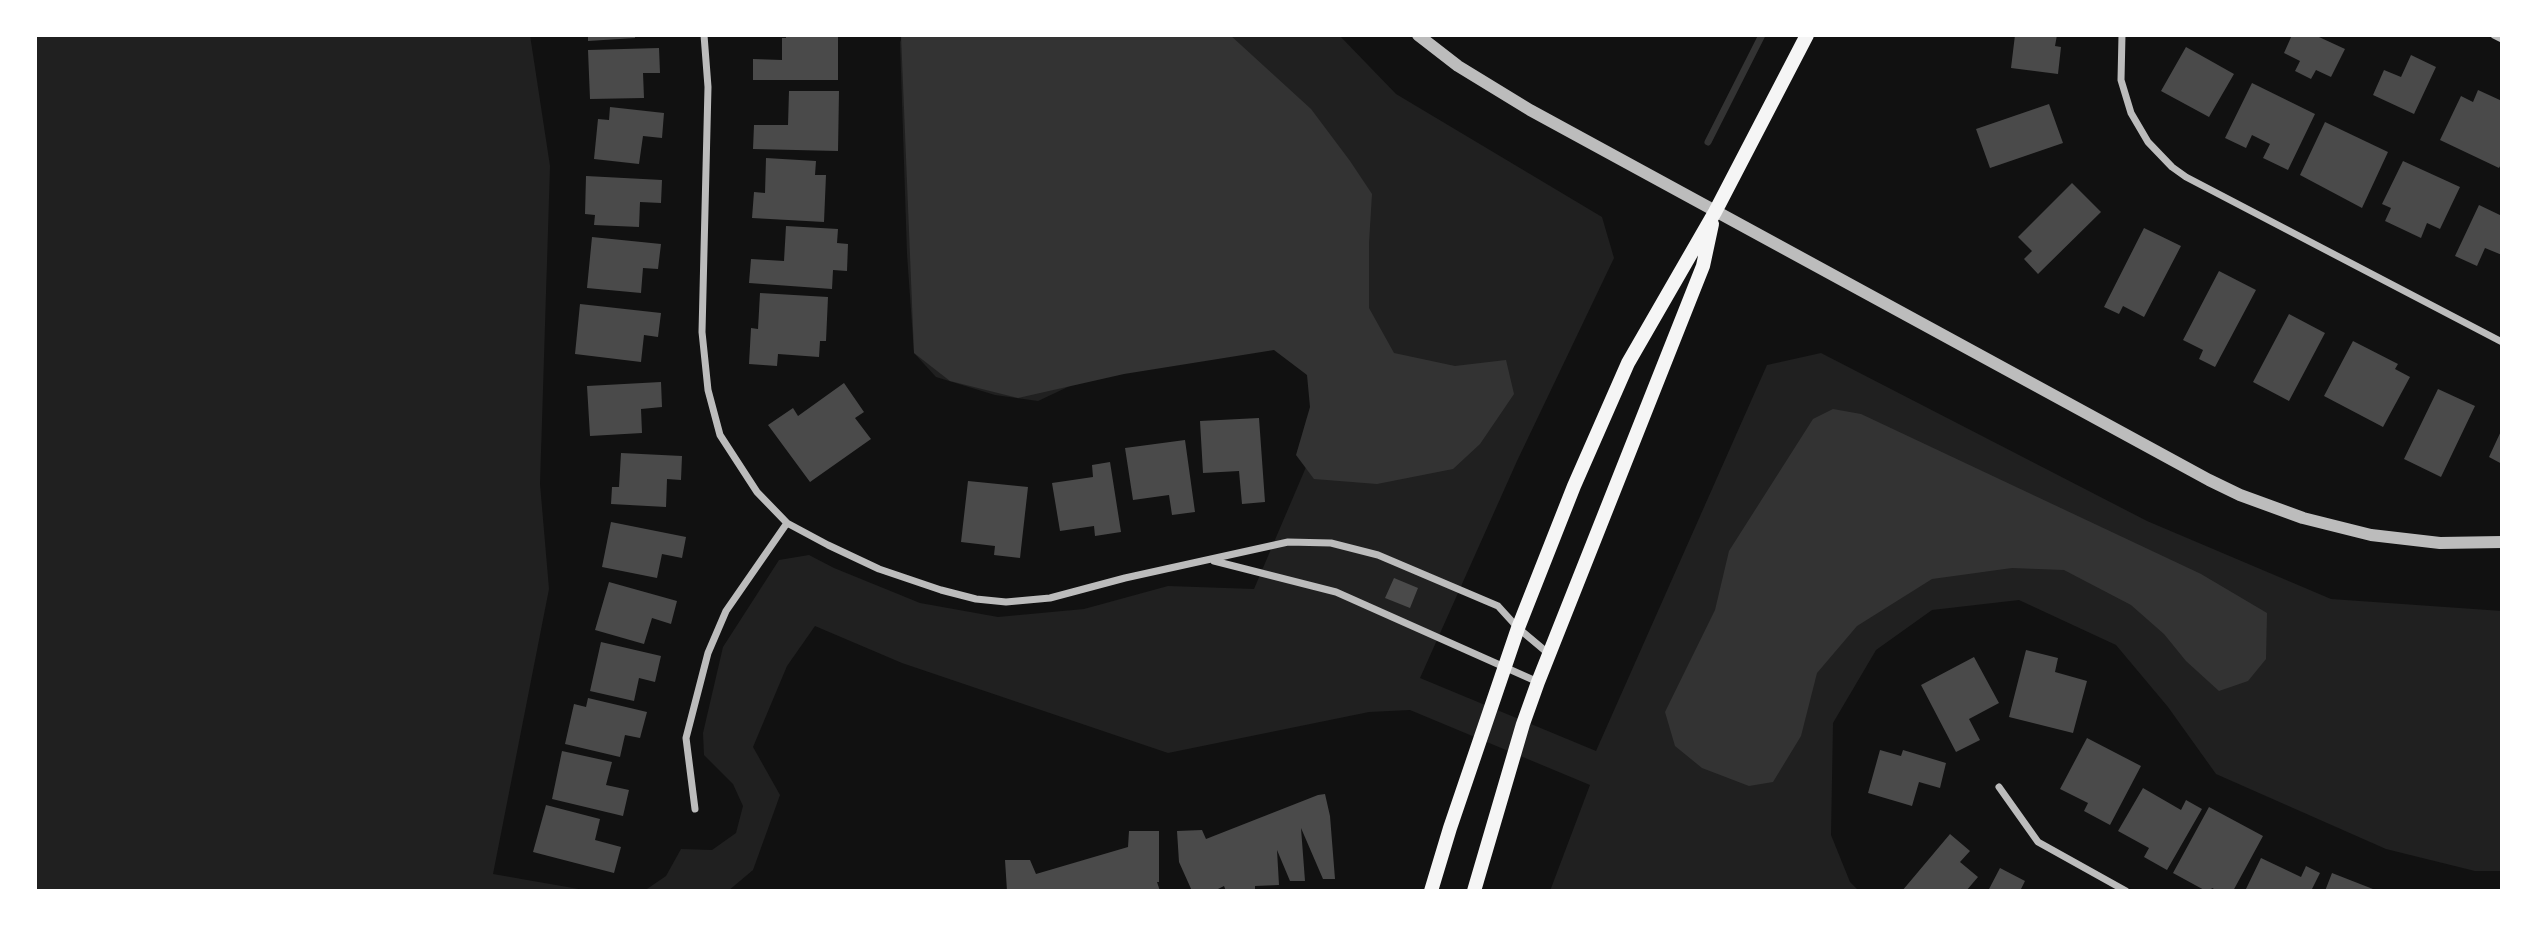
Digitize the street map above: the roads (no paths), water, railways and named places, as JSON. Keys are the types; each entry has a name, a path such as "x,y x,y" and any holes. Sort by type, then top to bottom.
{"main road":[{"path":"1431,891 1518,628 1574,486 1628,363 1715,212 1807,35"},
{"path":"1475,891 1523,724 1703,266 1715,212"}],"street":[{"path":"704,35 708,87 702,332 708,390 720,435 757,492 787,523 879,569 941,590 976,599 1006,602 1050,598 1125,578 1288,542 1331,543 1378,555 1498,606 1518,628 1549,654"},
{"path":"1418,35 1458,66 1511,99 2149,449 2240,495 2303,518 2371,535 2440,543 2502,542"},
{"path":"2122,35 2121,80 2131,113 2148,142 2172,167 2186,177 2502,342"},
{"path":"2494,35 2502,39"},
{"path":"695,808 687,738 708,653 726,611 787,523"},
{"path":"1210,560 1336,592 1538,682"},
{"path":"1999,787 2038,842 2126,891"}],"waterway":[{"path":"1708,142 1762,35"}]}
